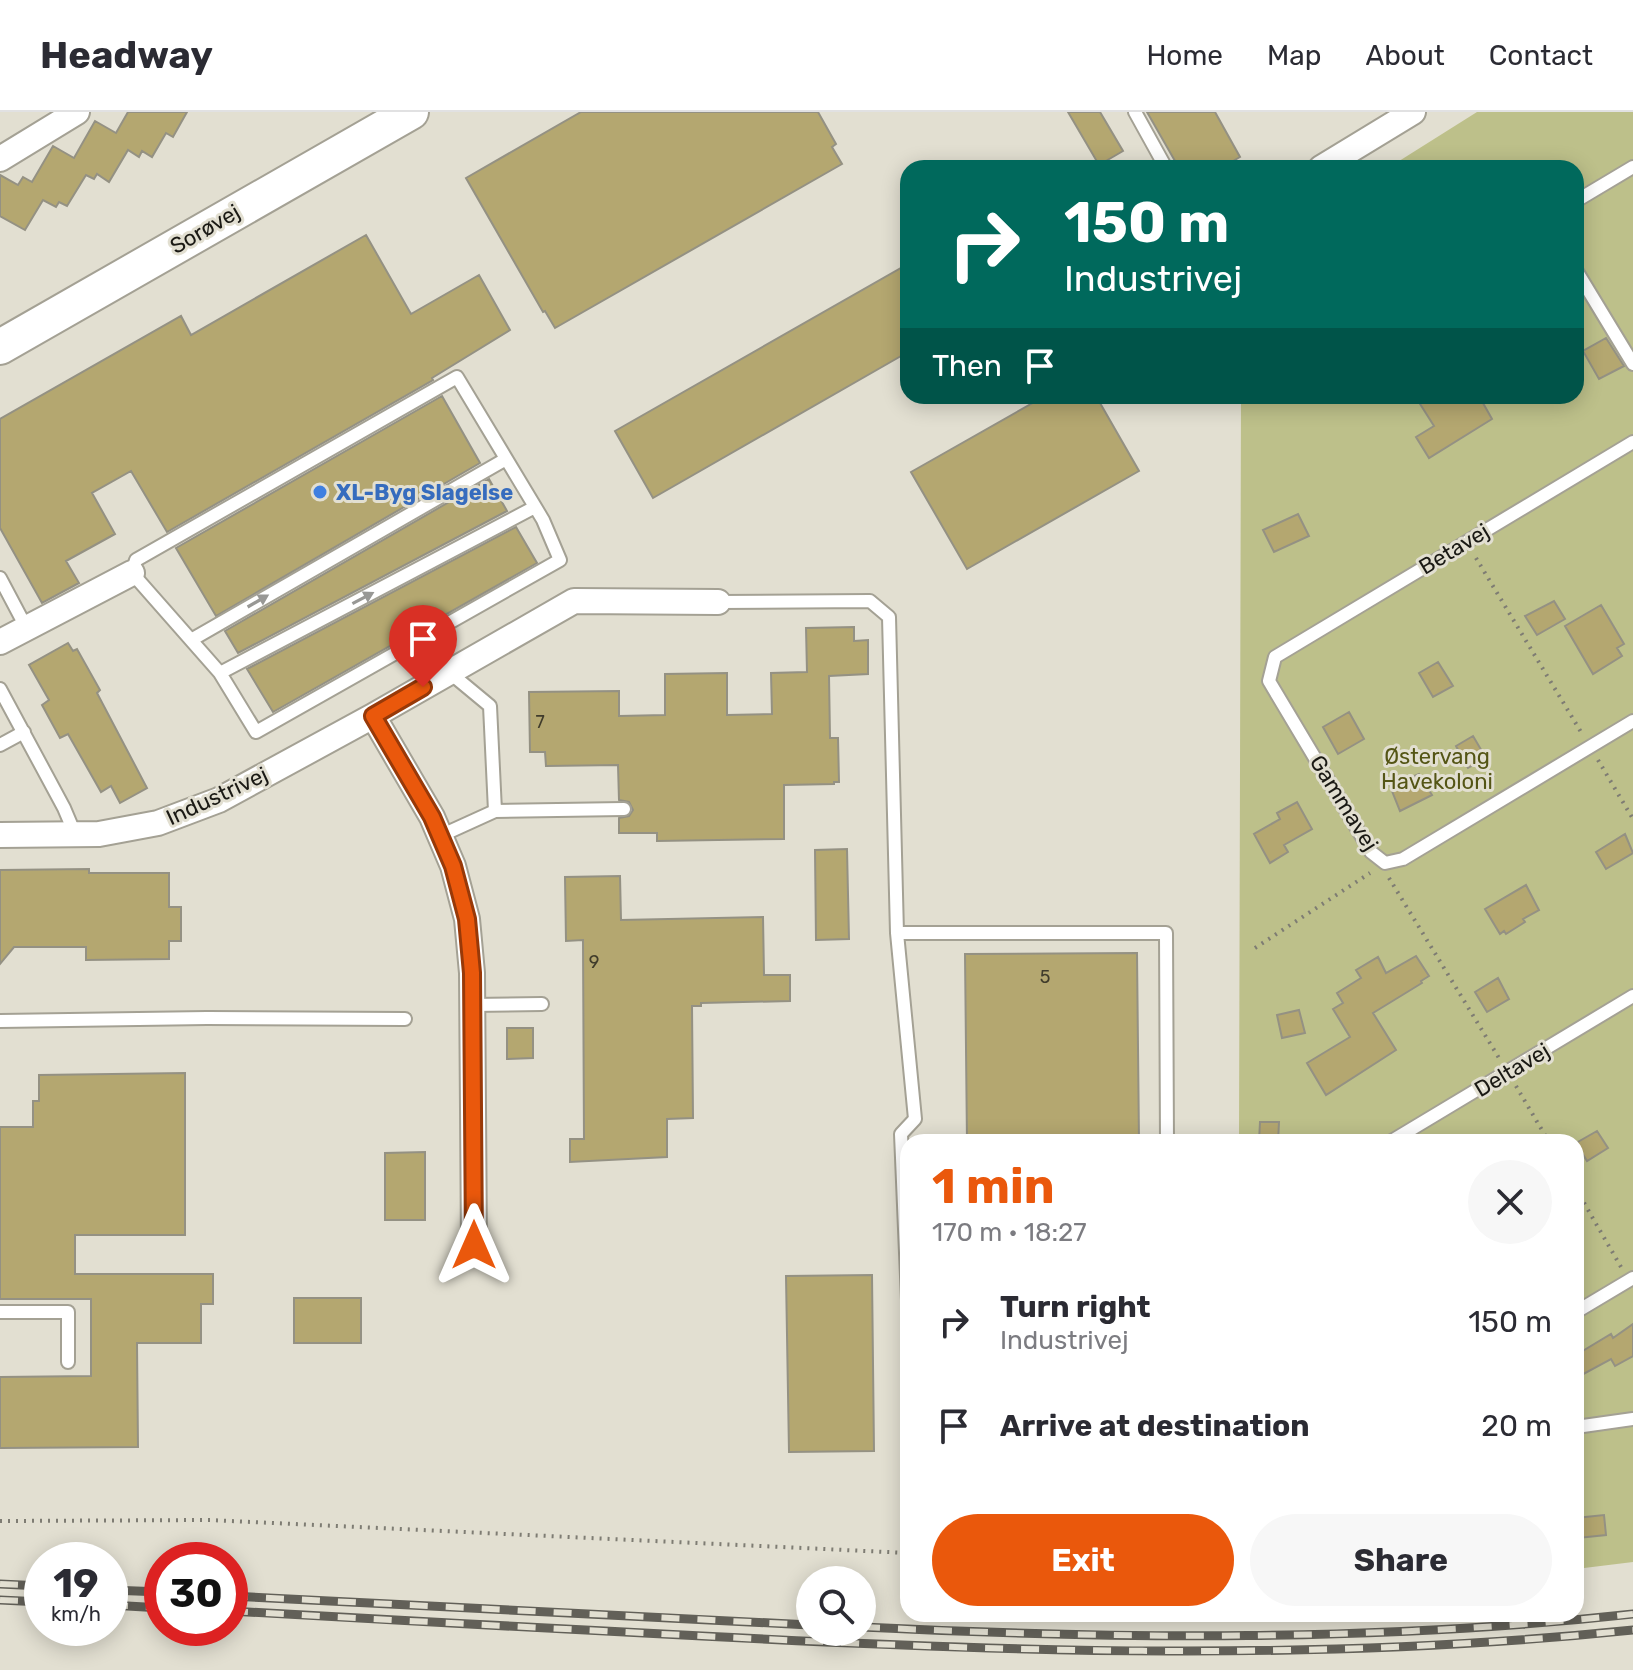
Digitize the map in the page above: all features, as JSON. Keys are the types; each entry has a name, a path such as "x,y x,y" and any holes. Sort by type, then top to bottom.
{"street":[{"path":"0,159 77,112"},
{"name":"Sorøvej","path":"0,347 411,112"},
{"path":"1334,160 1413,112"},
{"path":"0,642 132,573"},
{"name":"Industrivej","path":"0,835 99,834 158,823 219,800 574,601 718,602"},
{"path":"373,716 432,817 453,866 467,919 472,1005 474,1245"}],"lane":[{"path":"1135,112 1162,160"},
{"path":"1584,196 1633,167"},
{"path":"1584,283 1633,364"},
{"path":"457,377 535,507 560,560 256,732 220,673 132,573 136,560 457,377"},
{"name":"Betavej","path":"1275,657 1633,442"},
{"path":"191,640 506,459"},
{"path":"220,673 535,507"},
{"path":"0,578 27,629"},
{"path":"718,602 870,601 889,617 897,933 915,1119 901,1134"},
{"name":"Gammavej","path":"1275,657 1269,681 1371,852 1385,863 1403,859 1633,721"},
{"path":"449,672 490,706 495,811"},
{"path":"0,689 75,834"},
{"path":"0,745 24,732"},
{"path":"440,836 495,811 624,809"},
{"path":"897,933 1166,933 1167,1134"},
{"name":"Deltavej","path":"1403,1134 1633,996"},
{"path":"472,1005 542,1004"},
{"path":"0,1021 405,1019"},
{"path":"1584,1307 1631,1279"},
{"path":"0,1312 68,1312 68,1362"},
{"path":"1584,1426 1633,1419"}],"path":[{"path":"1466,542 1633,819"},
{"path":"1255,948 1385,863 1389,879 1544,1134"},
{"path":"1584,1202 1631,1279"},
{"path":"0,1521 210,1520 900,1553"}],"green space":[{"name":"Østervang Havekoloni","path":"1477,112 1633,112 1633,1562 1584,1568 1584,1134 1239,1134 1241,404 1584,404 1584,160 1401,160"}],"building":[{"path":"128,112 187,112 173,137 166,133 152,157 142,151 139,157 128,150 109,182 97,174 94,179 86,175 67,206 59,202 56,207 43,200 25,230 0,216 0,175 18,185 23,177 32,182 53,146 74,158 95,121 116,133"},
{"path":"581,112 818,112 836,144 832,147 842,164 555,328 466,178"},
{"path":"1068,112 1100,112 1123,151 1108,160 1096,160"},
{"path":"1147,112 1215,112 1240,157 1235,160 1174,160"},
{"path":"366,235 411,314 479,275 510,330 433,380 167,532 131,471 92,493 115,534 66,561 79,583 42,603 0,528 0,419 181,316 191,335"},
{"path":"900,269 900,357 653,498 615,431"},
{"path":"1606,338 1624,366 1599,379 1584,350"},
{"path":"442,396 480,463 216,616 176,548"},
{"path":"1031,404 1101,404 1139,471 967,569 911,472"},
{"path":"1420,404 1484,404 1492,419 1429,458 1416,437 1434,426"},
{"path":"489,479 507,511 238,653 225,631"},
{"path":"1298,514 1309,536 1274,552 1263,530"},
{"path":"516,527 537,563 273,712 247,669"},
{"path":"1554,601 1565,619 1537,635 1525,616"},
{"path":"1601,605 1624,644 1617,648 1622,656 1593,674 1565,626"},
{"path":"854,627 854,641 868,640 868,674 829,676 830,738 838,738 839,782 784,785 784,839 657,841 657,833 619,833 619,818 629,816 633,810 629,802 619,800 618,765 546,766 545,752 530,752 529,692 619,691 619,716 665,715 665,674 727,673 727,715 772,714 771,673 807,672 806,628"},
{"path":"68,643 73,651 77,649 100,690 97,693 147,788 120,803 111,786 101,792 68,734 60,738 42,705 49,700 29,665"},
{"path":"1438,662 1453,686 1433,697 1419,673"},
{"path":"1349,712 1364,739 1338,754 1323,727"},
{"path":"1473,736 1486,758 1468,768 1456,746"},
{"path":"1419,774 1432,795 1400,811 1390,786"},
{"path":"1297,802 1312,829 1284,845 1288,852 1270,863 1254,834 1280,819 1277,813"},
{"path":"1625,834 1633,853 1606,869 1596,852"},
{"path":"847,849 849,939 816,940 815,850"},
{"path":"89,869 89,873 169,873 169,907 181,907 181,941 169,941 169,959 86,960 86,947 14,947 0,964 0,870"},
{"path":"620,876 621,920 763,917 764,975 790,975 790,1001 701,1003 701,1006 692,1006 693,1118 667,1119 667,1157 570,1162 570,1139 584,1139 583,940 566,941 565,877"},
{"path":"1526,885 1539,910 1506,934 1504,931 1500,934 1485,909"},
{"path":"1137,953 1139,1134 967,1134 965,954"},
{"path":"1416,956 1429,976 1373,1013 1396,1050 1326,1095 1307,1063 1350,1037 1333,1009 1343,1003 1337,993 1361,978 1356,970 1378,957 1386,973"},
{"path":"1498,978 1509,999 1487,1012 1475,992"},
{"path":"1299,1010 1305,1033 1282,1038 1277,1015"},
{"path":"507,1028 533,1028 533,1058 507,1059"},
{"path":"185,1073 185,1235 75,1235 75,1274 213,1274 213,1304 201,1304 201,1343 137,1343 138,1447 0,1448 0,1377 91,1376 91,1299 0,1299 0,1127 33,1127 33,1101 39,1101 39,1075"},
{"path":"1260,1122 1279,1122 1278,1134 1259,1134"},
{"path":"1597,1131 1608,1148 1587,1161 1584,1138"},
{"path":"425,1152 425,1220 385,1220 385,1153"},
{"path":"872,1275 874,1451 789,1452 786,1276"},
{"path":"294,1298 361,1298 361,1343 294,1343"},
{"path":"1633,1324 1633,1356 1615,1366 1611,1359 1584,1374 1584,1350 1611,1334 1613,1338"},
{"path":"1604,1515 1606,1535 1584,1537 1584,1517"}],"railway":[{"path":"0,1584 24,1585"},
{"path":"128,1591 144,1591"},
{"path":"248,1597 796,1624"},
{"path":"0,1600 24,1601"},
{"path":"128,1606 144,1607"},
{"path":"248,1612 818,1642 1051,1650 1400,1647 1633,1630"},
{"path":"1584,1619 1633,1614"},
{"path":"876,1628 1055,1634 1248,1636 1441,1630 1548,1622"}],"place":[{"name":"XL-Byg Slagelse","path":"320,492"}],"route":[{"path":"423,687 373,716 432,817 453,866 467,919 472,973 474,1245"}]}
